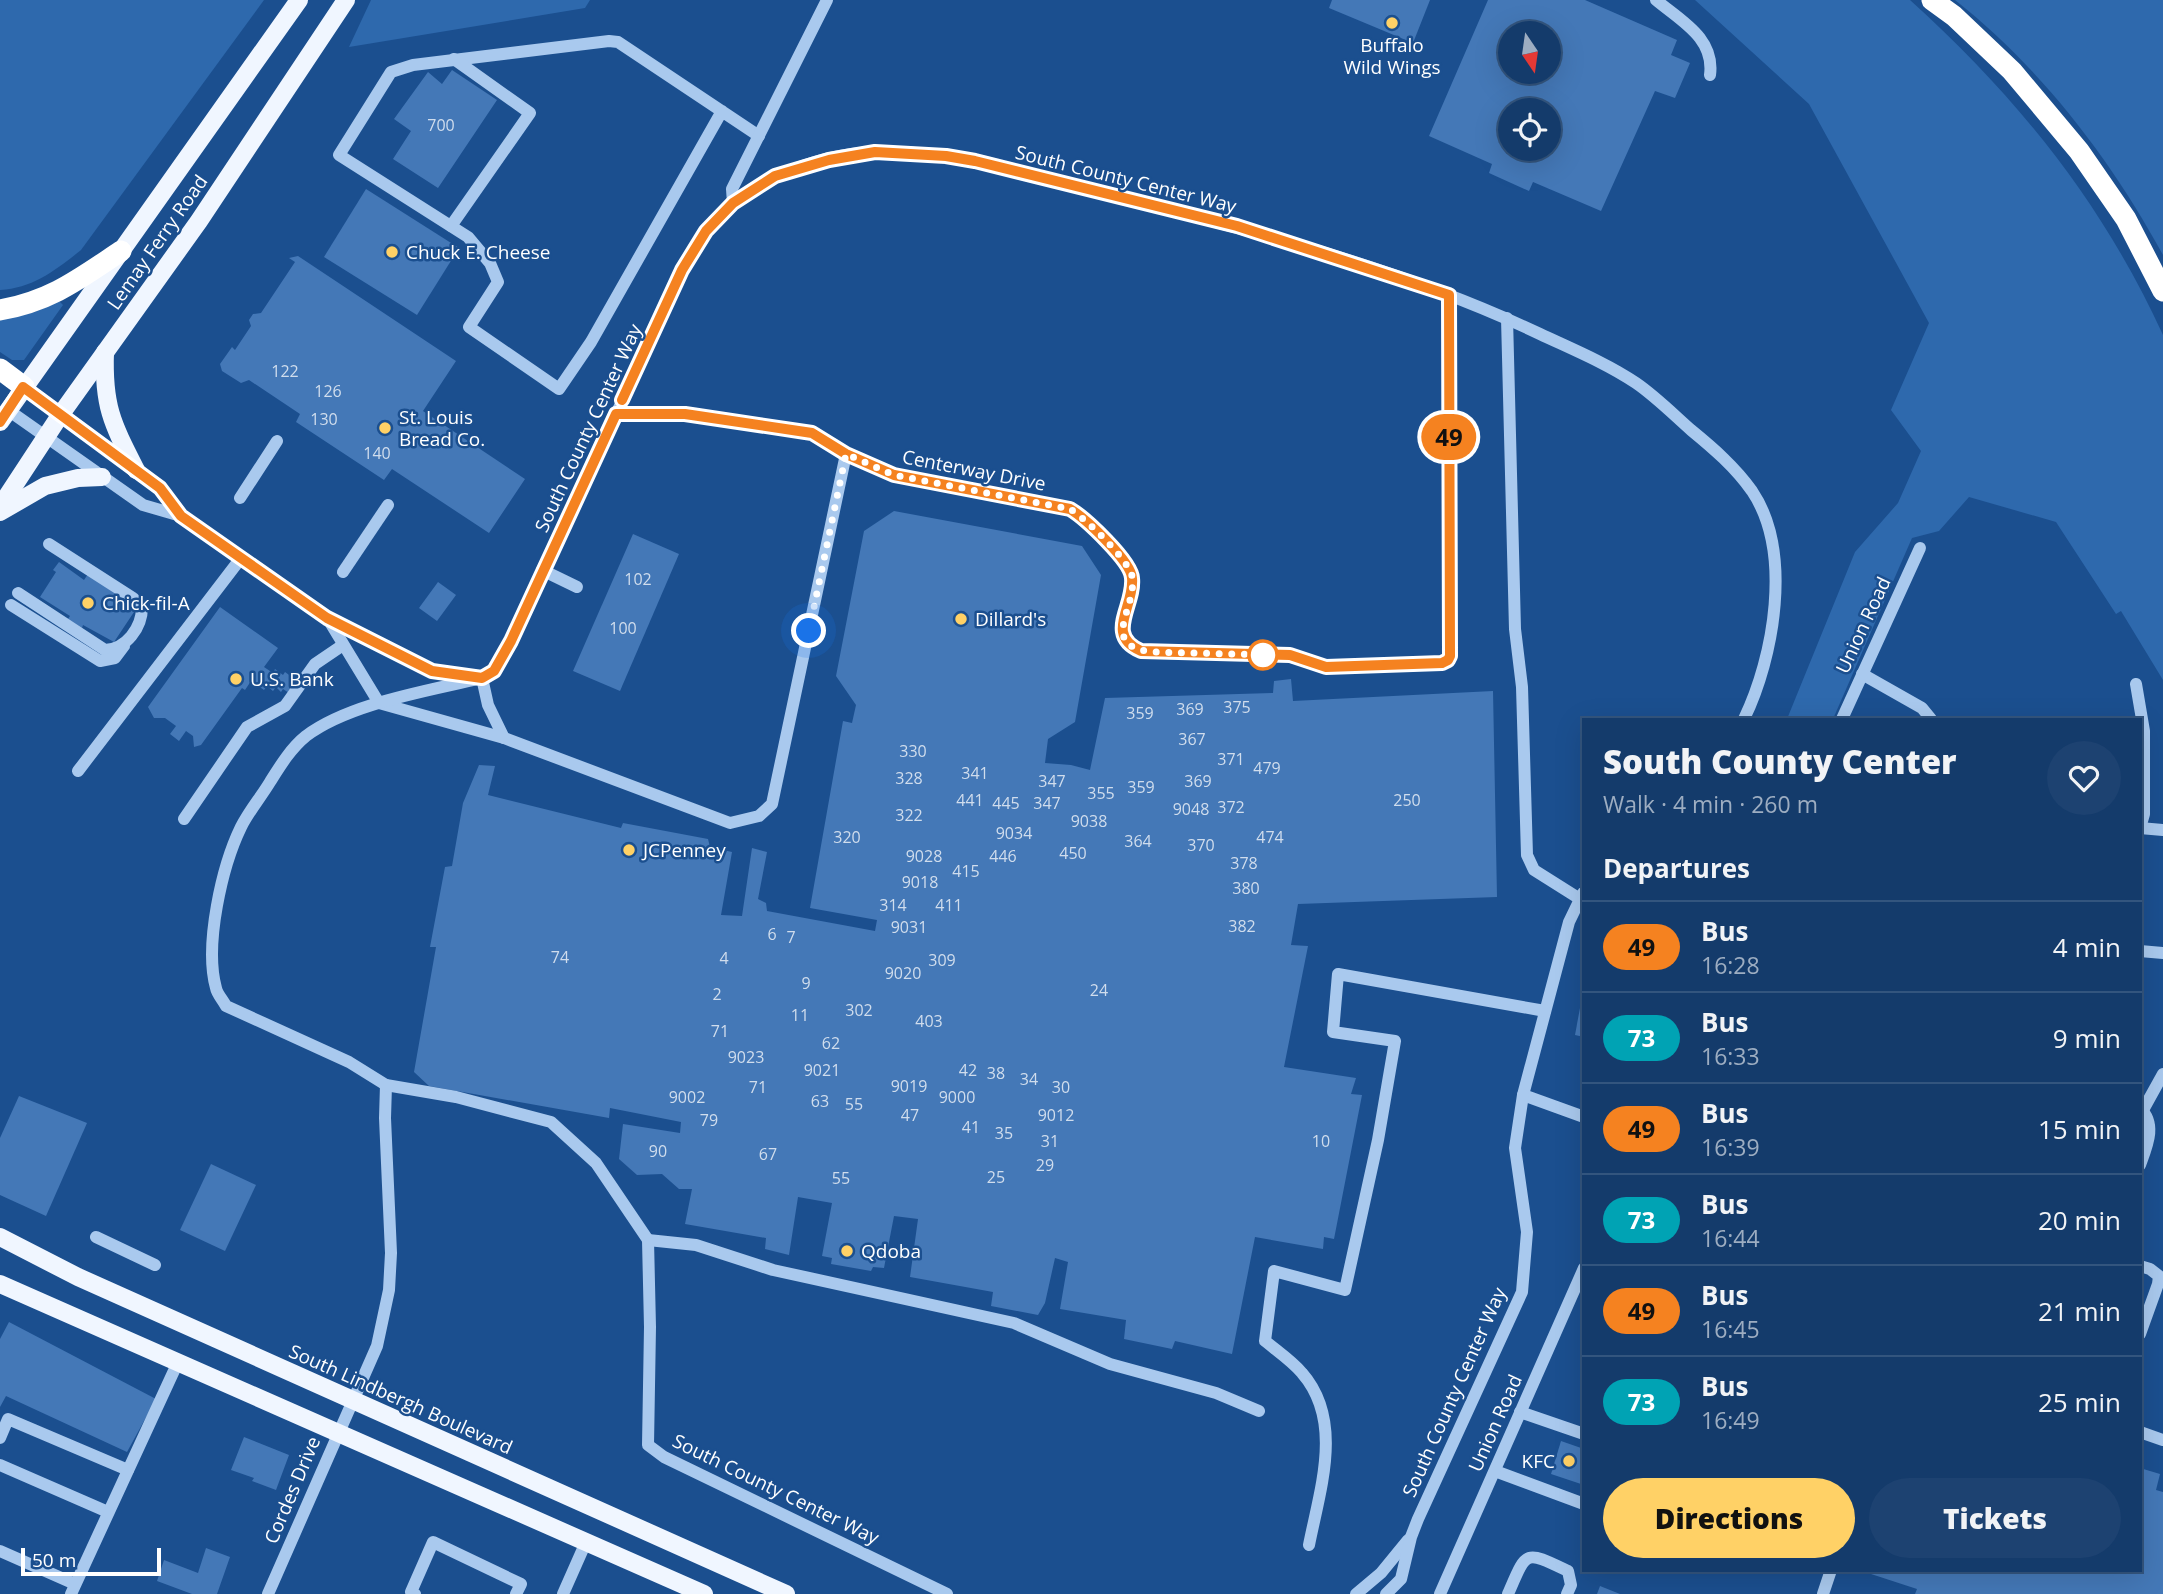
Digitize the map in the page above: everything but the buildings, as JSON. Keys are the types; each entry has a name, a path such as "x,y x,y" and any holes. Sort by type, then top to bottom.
{"highway":[{"path":"1932,0 1954,16 2012,71 2079,150 2126,219 2163,291"},
{"path":"0,310 40,300 121,251"},
{"path":"0,369 23,387"}],"main road":[{"name":"Lemay Ferry Road","path":"4,416 299,0"},
{"name":"Lemay Ferry Road","path":"0,509 61,414 198,221 346,0"},
{"path":"105,352 105,393 109,412 136,470"},
{"path":"0,509 45,486 78,478 102,477"},
{"name":"South Lindbergh Boulevard","path":"0,1237 78,1277 786,1594"},
{"path":"2,1290 178,1362 704,1594"}],"street":[{"path":"733,203 732,189 827,0"},
{"path":"1656,0 1700,37 1709,49 1710,75"},
{"path":"722,111 591,341 559,389 469,327 498,282 490,263 468,237 339,155 391,72 413,65 597,41 618,42 722,111 759,136"},
{"path":"451,226 530,113 454,59"},
{"name":"South County Center Way","path":"482,678 494,671 511,641 682,270 706,231 733,203 775,176 845,156 875,152 946,156 1246,229 1449,295 1507,318 1586,355 1636,384 1730,464 1753,492 1765,517 1776,567 1774,615 1752,703 1744,718"},
{"name":"Centerway Drive","path":"616,414 685,414 812,433 846,454 894,475 1070,509 1086,519 1127,566 1132,578 1124,638 1129,645 1141,651 1290,655 1326,667 1442,663 1450,656 1449,295"},
{"path":"1507,318 1515,629 1522,687 1527,855 1534,870 1582,896"},
{"path":"23,387 160,488 181,516 327,618 432,671 482,678"},
{"path":"4,416 45,438 143,505 181,516"},
{"path":"240,498 277,441"},
{"path":"327,618 379,703 504,738 730,823 759,816 772,804 846,454"},
{"path":"343,572 388,505"},
{"path":"15,599 105,650 116,649 126,643 142,618 142,607 133,598 49,544"},
{"name":"Union Road","path":"1842,718 1920,548"},
{"path":"78,771 241,558"},
{"path":"542,570 577,587"},
{"path":"184,819 247,727 285,706 314,664 343,645"},
{"path":"1862,674 1922,708 1930,718"},
{"path":"482,678 488,705 504,738"},
{"path":"482,678 379,703 330,722 306,737 283,762 241,827 220,883 213,970 216,990 226,1006 349,1062 386,1085 456,1097 551,1122 596,1163 648,1240 696,1245 773,1270 1014,1323 1110,1364 1216,1393 1259,1411"},
{"path":"2136,684 2142,718"},
{"path":"2142,719 2142,821"},
{"path":"2142,828 2163,830"},
{"name":"South County Center Way","path":"1386,1594 1401,1579 1411,1537 1522,1292 1527,1231 1515,1148 1523,1095 1569,922 1582,896"},
{"path":"2142,951 2163,953"},
{"path":"1309,1545 1327,1451 1322,1406 1303,1373 1265,1341 1274,1271 1345,1290 1378,1140 1395,1041 1333,1032 1338,974 1545,1011"},
{"path":"2142,1162 2157,1136 2148,1115 2142,1109 2163,1074"},
{"path":"351,1400 377,1346 389,1290 391,1252 386,1085"},
{"path":"1523,1095 1582,1116"},
{"path":"96,1237 155,1265"},
{"name":"South County Center Way","path":"648,1240 648,1444 664,1457 947,1594"},
{"path":"2142,1267 2159,1276 2142,1328"},
{"name":"Union Road","path":"1440,1594 1582,1272"},
{"path":"0,1551 73,1589 178,1362"},
{"name":"Cordes Drive","path":"268,1594 351,1400"},
{"path":"1520,1412 1582,1434"},
{"path":"0,1438 8,1419 128,1470"},
{"path":"2142,1433 2163,1440"},
{"path":"0,1465 108,1512"},
{"path":"1495,1471 1582,1503"},
{"path":"1559,1495 1582,1498"},
{"name":"South County Center Way","path":"1356,1594 1381,1573 1411,1537"},
{"path":"415,1594 411,1592 433,1542 521,1584 516,1594"},
{"path":"563,1594 586,1542"},
{"path":"1508,1594 1521,1563 1537,1556 1568,1571 1571,1585 1567,1594"},
{"path":"1823,1594 1830,1572"}],"shaded area":[{"path":"0,0 264,0 81,250 34,282 0,290"},
{"path":"371,0 590,0 585,8 349,47"},
{"path":"1695,0 1910,0 1987,75 2021,114 2085,196 2113,240 2163,335 2163,680 2121,611 2116,614 2056,522 1969,497 1939,531 1912,538 1833,718 1787,718 1855,552 1898,503 1921,451 1891,410 1929,323 1809,104"},
{"path":"1955,0 2163,0 2163,255 2121,184 2072,117 2016,55"},
{"path":"59,301 63,305 24,360 12,360 0,352 0,320 35,312"}],"bus line":[{"name":"49","path":"0,422 23,387 160,488 181,516 327,618 432,671 482,678 494,671 511,641 616,414 685,414 812,433 846,454 894,475 1070,509 1086,519 1127,566 1132,578 1123,627 1124,638 1129,645 1141,651 1290,655 1326,667 1442,663 1450,656 1449,295 1246,229 946,156 875,152 813,164 775,176 733,203 706,231 682,270 622,400"}],"place":[{"name":"Buffalo Wild Wings","path":"1392,23"},
{"name":"Chuck E. Cheese","path":"392,252"},
{"name":"St. Louis Bread Co.","path":"385,428"},
{"name":"Chick-fil-A","path":"88,603"},
{"name":"Dillard's","path":"961,619"},
{"name":"U.S. Bank","path":"236,679"},
{"name":"JCPenney","path":"629,850"},
{"name":"Qdoba","path":"847,1251"},
{"name":"KFC","path":"1569,1461"}],"route":[{"path":"809,631 846,454 894,475 1070,509 1086,519 1127,566 1132,578 1123,627 1124,638 1129,645 1141,651 1271,655 1263,655"}]}
